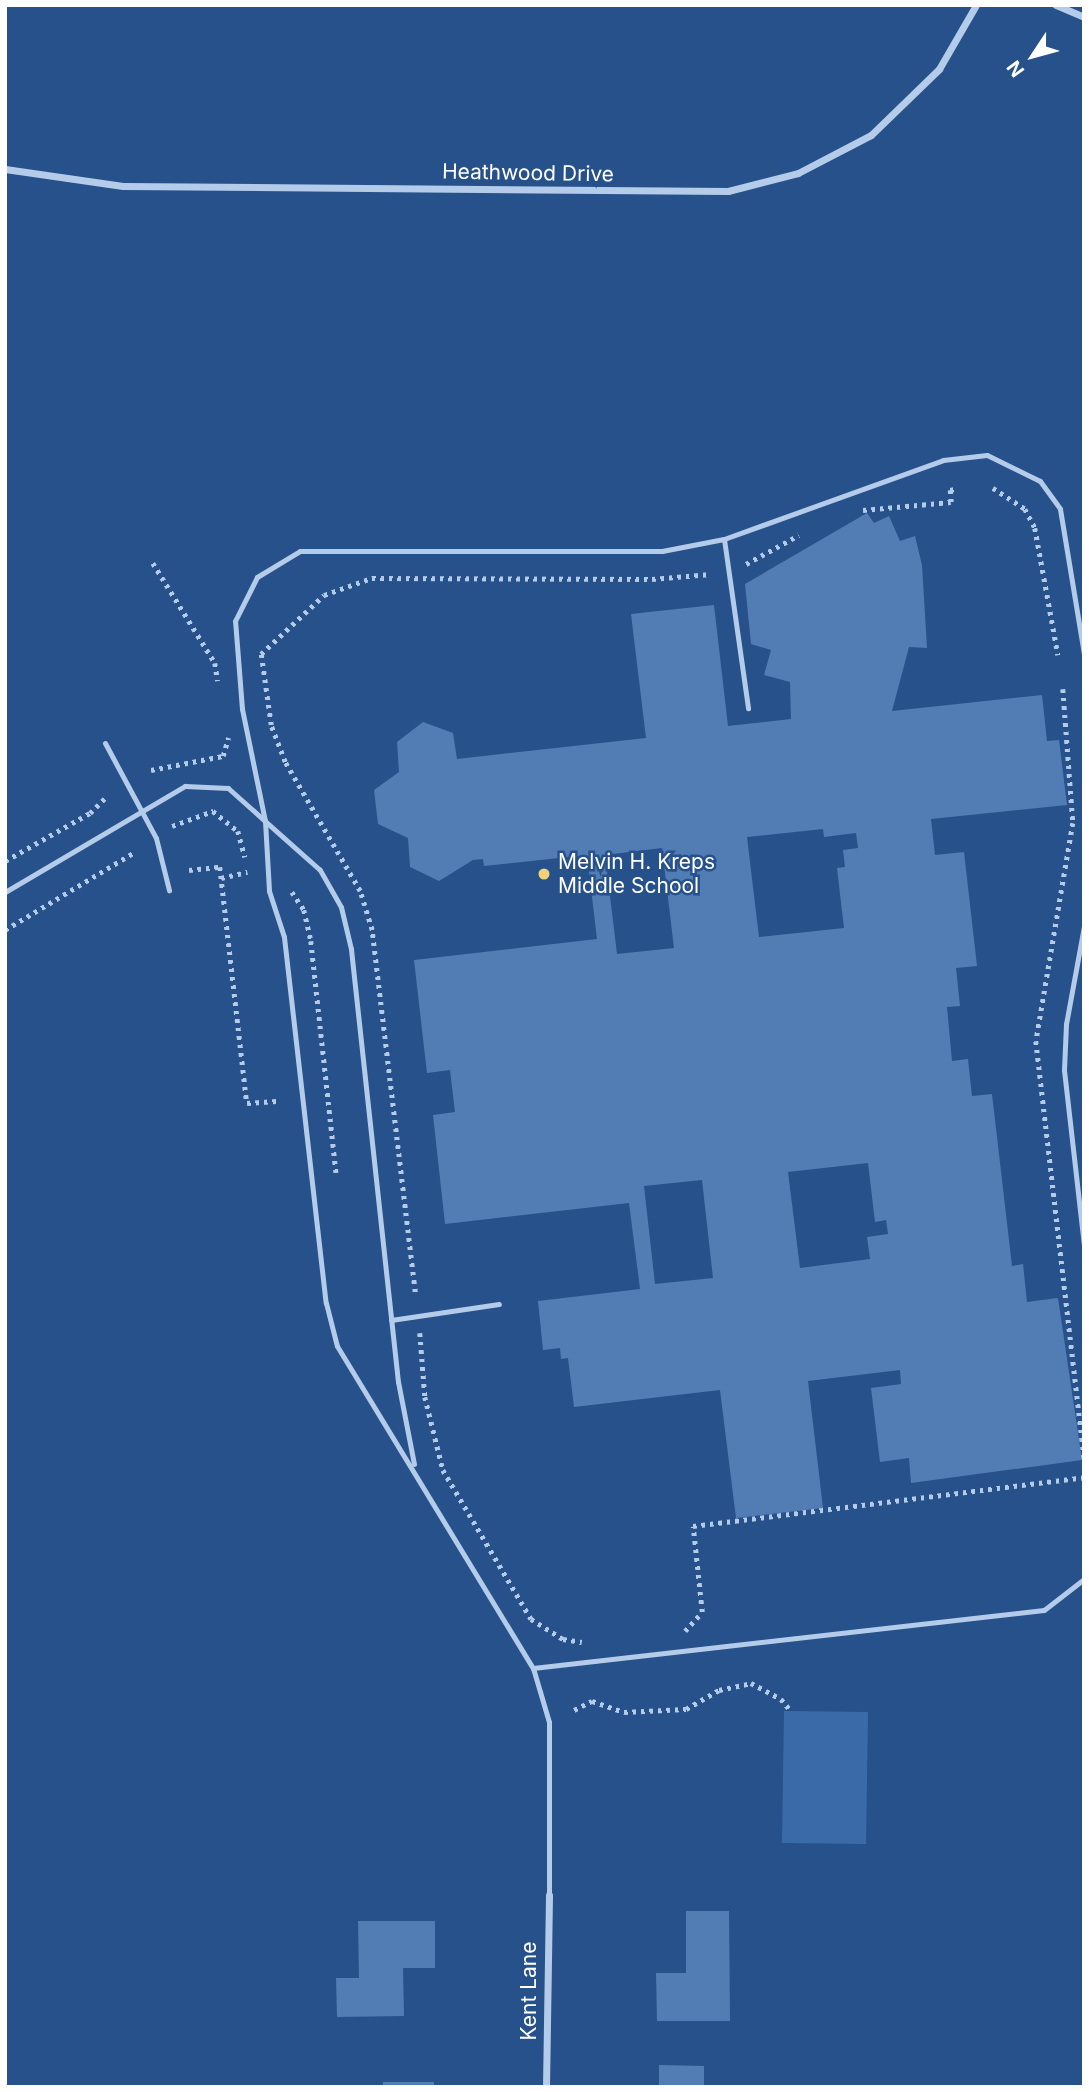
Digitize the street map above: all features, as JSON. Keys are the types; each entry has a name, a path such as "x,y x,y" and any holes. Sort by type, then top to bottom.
{"street":[{"name":"Heathwood Drive","path":"5,169 123,186 728,191 798,173 871,135 939,69 976,5"},
{"path":"1056,5 1084,17"},
{"name":"Kent Lane","path":"546,2087 549,1895"}],"lane":[{"path":"549,1895 549,1722 533,1668 414,1464 370,1405 337,1346 326,1303 284,937 269,891 265,821 242,709 234,621 257,577 300,551 662,551 724,538 943,460 987,455 1040,481 1060,509 1084,654"},
{"path":"724,538 748,708"},
{"path":"105,743 144,812 166,861 169,890"},
{"path":"5,892 185,786 228,788 320,870 341,907 351,949 391,1320 414,1464"},
{"path":"1084,926 1066,1024 1064,1070 1084,1245"},
{"path":"391,1320 499,1304"},
{"path":"533,1668 1044,1610 1084,1579"}],"path":[{"path":"993,488 1018,502 1035,528 1059,655"},
{"path":"850,514 951,502 950,490 955,489"},
{"path":"742,567 802,533"},
{"path":"153,564 215,663 219,687"},
{"path":"415,1292 372,930 360,891 285,762 271,725 261,654 324,595 372,578 652,579 714,574"},
{"path":"151,770 223,756 229,734"},
{"path":"5,861 90,813 107,796"},
{"path":"172,826 213,811 229,818 244,842 248,876 221,878"},
{"path":"5,930 135,852"},
{"path":"189,870 220,867 247,1104 277,1101"},
{"path":"289,888 304,910 311,941 336,1173"},
{"path":"420,1333 425,1397 443,1470 516,1596 542,1631 563,1639 595,1641"},
{"path":"672,1632 691,1627 702,1612 693,1526 1084,1478"},
{"path":"573,1710 592,1701 624,1712 686,1709 719,1690 751,1683 781,1699 791,1711"}],"shaded area":[{"path":"784,1711 868,1712 866,1844 782,1843"}],"building":[{"name":"Melvin H. Kreps Middle School","path":"867,513 874,523 889,516 900,541 915,536 922,565 927,648 909,647 892,711 1042,695 1047,741 1059,740 1067,805 931,819 935,855 964,852 977,966 956,968 960,1006 947,1007 952,1061 968,1059 972,1096 992,1094 1012,1266 1023,1264 1027,1302 1058,1298 1082,1460 911,1483 909,1458 880,1462 871,1388 901,1384 900,1370 808,1381 823,1508 736,1518 720,1390 574,1407 568,1358 561,1359 560,1348 543,1350 538,1301 640,1289 629,1203 445,1224 433,1115 455,1112 450,1070 427,1073 414,960 597,939 587,855 484,866 483,859 473,860 439,881 410,867 408,838 378,824 374,790 399,772 397,742 423,722 453,733 457,759 646,738 631,614 714,605 728,726 791,719 790,682 764,675 771,650 751,644 745,584","holes":["823,829 824,837 856,833 858,848 843,850 845,867 837,868 844,928 759,937 747,837","662,848 674,948 617,954 605,855","868,1163 875,1222 886,1220 888,1234 867,1237 870,1259 800,1268 788,1172","702,1180 713,1278 655,1284 644,1186"]},
{"path":"686,1911 729,1911 730,2021 657,2021 656,1973 686,1973"},
{"path":"358,1921 435,1921 435,1968 403,1968 404,2016 337,2017 336,1978 359,1978"},
{"path":"659,2065 704,2066 704,2087 659,2087"},
{"path":"383,2082 434,2082 434,2087 383,2087"}],"place":[{"name":"Melvin H. Kreps Middle School","path":"544,874"}]}
